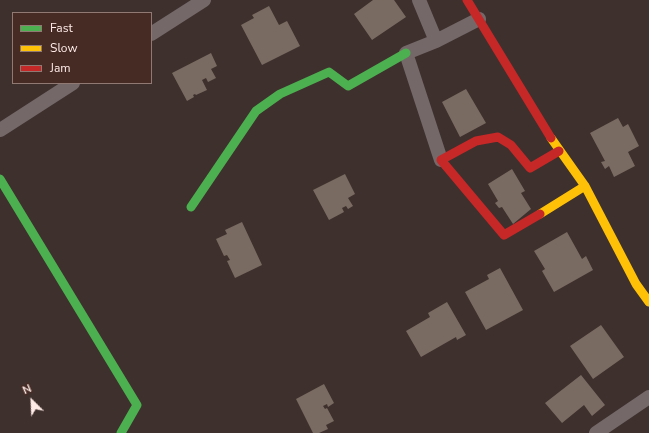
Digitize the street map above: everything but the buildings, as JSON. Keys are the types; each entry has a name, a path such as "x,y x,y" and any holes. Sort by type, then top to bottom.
{"street":[{"path":"152,33 204,0"},
{"path":"419,0 436,40"},
{"path":"467,0 559,151 585,186 636,284 649,302"},
{"path":"191,207 256,111 280,94 329,72 348,86 406,53 479,19"},
{"path":"406,53 441,160 504,235 585,186"},
{"path":"0,130 71,84"},
{"path":"441,160 476,141 498,137 511,145 530,168 559,151"},
{"path":"0,179 137,405 121,433"},
{"path":"596,433 649,397"}],"traffic: fast":[{"path":"191,207 256,111 280,94 329,72 348,86 406,53"},
{"path":"0,179 137,405 121,433"}],"traffic: slow":[{"path":"551,138 585,186 636,284 649,302"},
{"path":"540,214 585,186"}],"traffic: jam":[{"path":"467,0 551,138"},
{"path":"540,214 504,235 441,160 476,141 498,137 511,145 530,168 559,151"}]}
